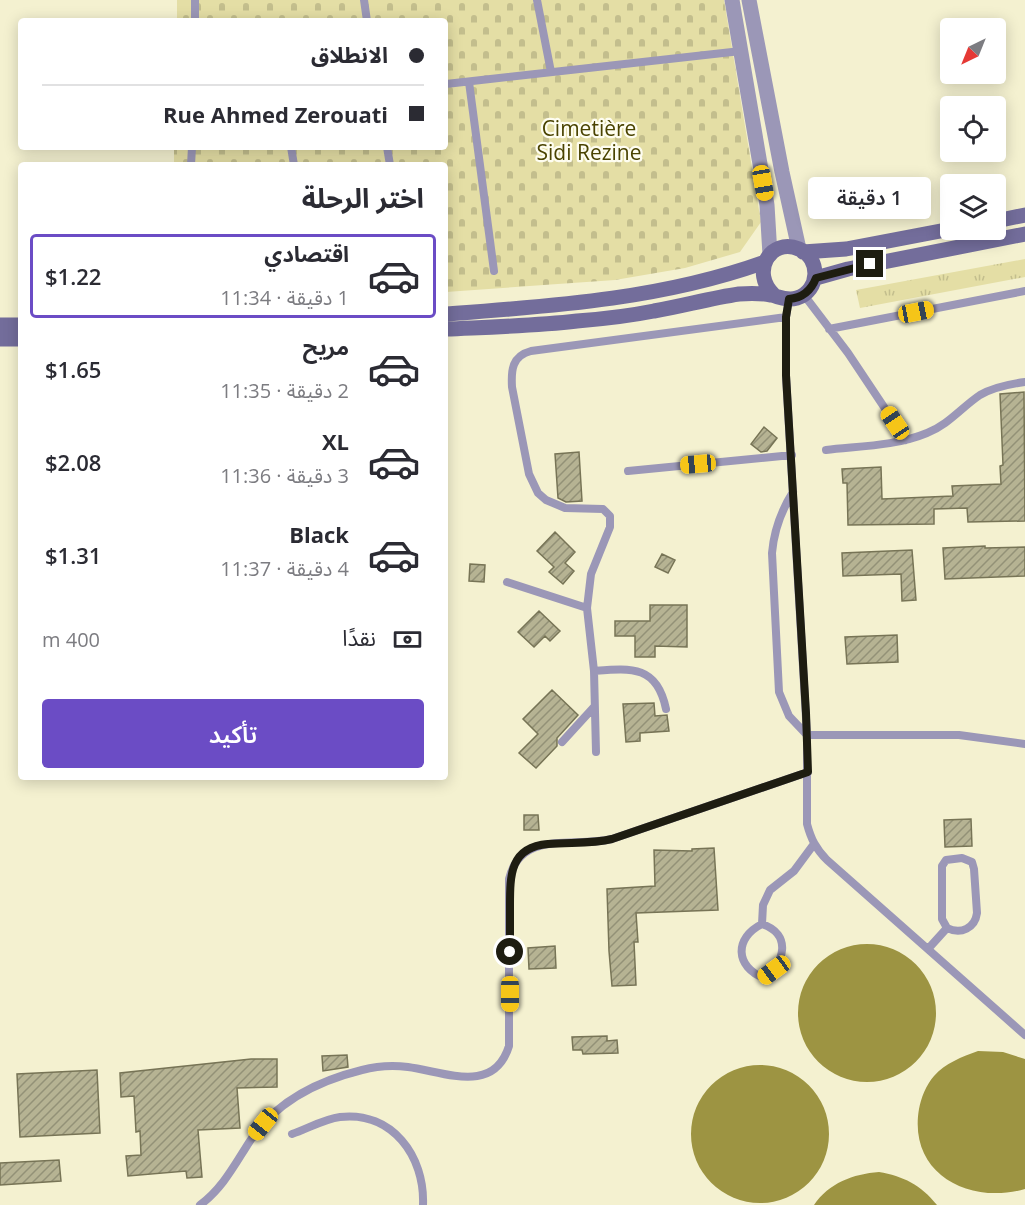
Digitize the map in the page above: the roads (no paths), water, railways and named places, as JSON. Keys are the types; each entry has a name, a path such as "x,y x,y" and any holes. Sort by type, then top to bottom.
{"main road":[{"path":"1006,218 1025,215"},
{"path":"448,314 548,307 647,294 707,280 767,259 783,248 846,249 940,231"},
{"path":"816,278 848,269 1025,234"},
{"path":"448,329 541,325 653,311 737,294 752,293 789,297 809,291 816,278 813,263 801,250"},
{"path":"767,259 763,269 764,284 789,297"},
{"path":"0,325 18,325"},
{"path":"0,339 18,339"}],"street":[{"path":"732,0 767,205 767,259"},
{"path":"749,0 782,172 801,250"}],"lane":[{"path":"195,0 195,18"},
{"path":"364,0 367,18"},
{"path":"537,0 551,72"},
{"path":"448,84 741,51"},
{"path":"469,81 494,271"},
{"path":"830,329 1025,291"},
{"path":"906,441 830,329 789,297 786,317 786,375 807,735 807,824 814,844 827,860 1025,1035"},
{"path":"596,752 594,671 587,608 591,574 610,527 610,516 603,509 566,508 555,505 538,493 532,484 512,387 511,374 515,361 525,352 531,351 786,317"},
{"path":"826,450 906,441 929,433 950,420 979,396 991,390 1008,384 1025,382"},
{"path":"628,471 792,455"},
{"path":"794,491 781,514 773,540 772,553 777,679 781,699 789,717 807,735 960,735 1025,744"},
{"path":"507,582 587,608"},
{"path":"594,671 628,668 638,671 652,679 662,692 666,709"},
{"path":"562,742 594,707"},
{"path":"200,1205 219,1189 252,1138 274,1111 305,1090 338,1076 371,1067 407,1067 470,1077 488,1074 502,1063 509,1046 509,879 516,861 530,848 548,844 586,843 612,839 808,772"},
{"path":"762,924 763,905 770,890 794,871 814,844"},
{"path":"966,858 972,862 974,869 976,919 969,928 963,930 951,930 947,927 942,919 942,866 949,859 966,858"},
{"path":"762,924 770,927 777,934 782,953 780,962 764,978 754,974 746,967 741,947 745,937 752,929 762,924"},
{"path":"928,949 947,927"},
{"path":"292,1134 338,1117 373,1119 393,1131 406,1144 418,1170 422,1185 423,1205"}],"park label":[{"name":"Cimetière Sidi Rezine","path":"589,141"}]}
